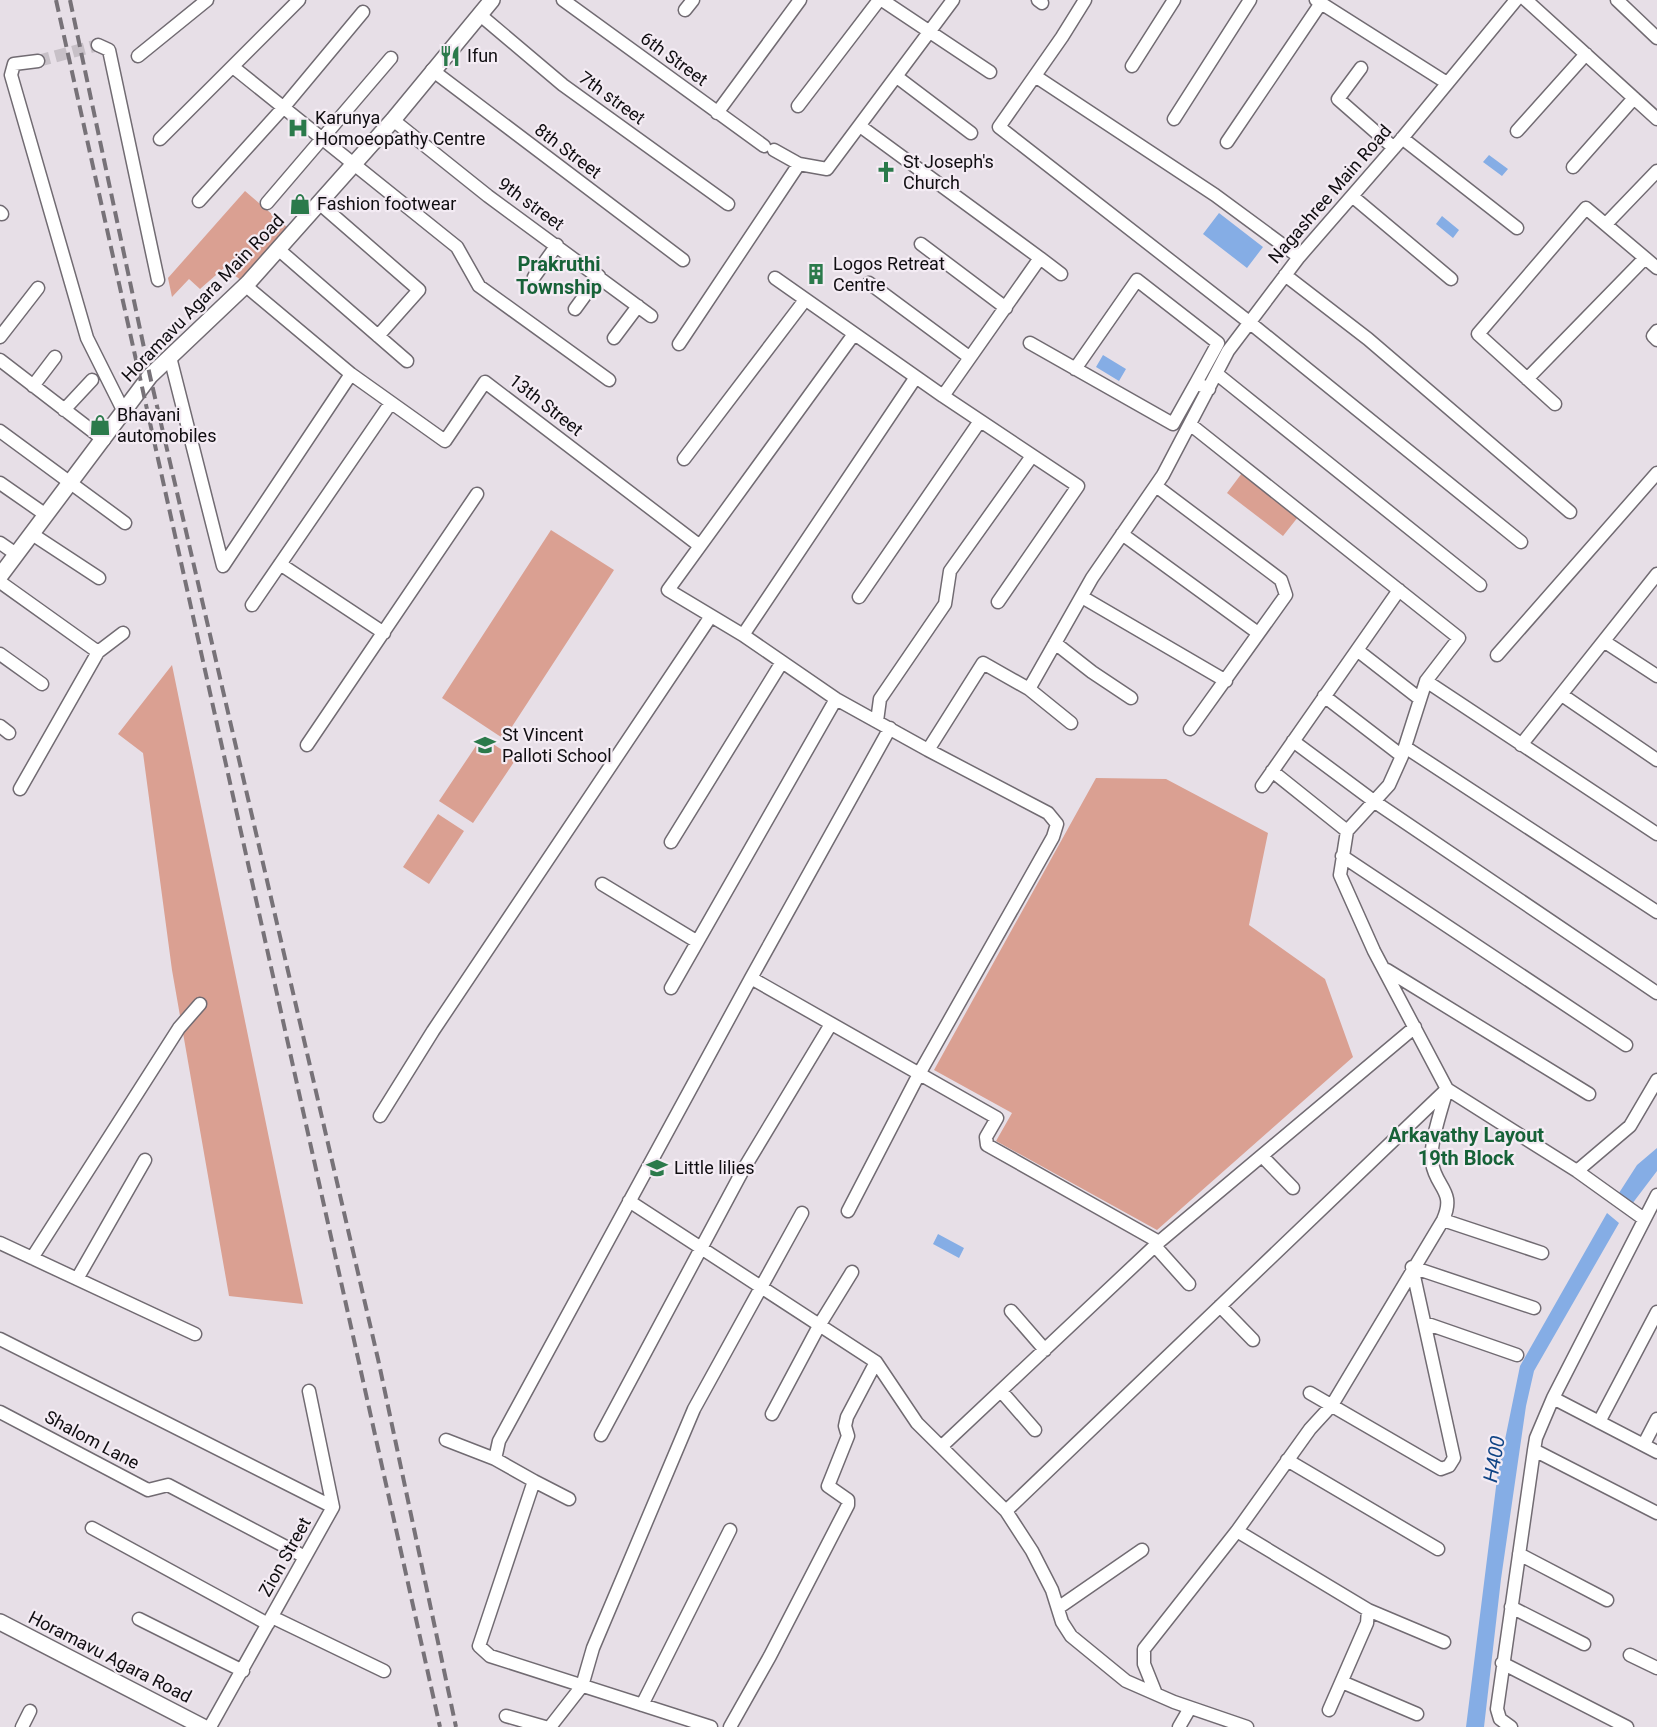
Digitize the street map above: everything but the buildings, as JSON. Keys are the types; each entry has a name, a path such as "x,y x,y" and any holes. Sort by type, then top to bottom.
{"street":[{"path":"138,56 207,0"},
{"path":"160,139 299,0"},
{"name":"Horamavu Agara Main Road","path":"0,576 150,376 246,286 393,120 492,0"},
{"name":"6th Street","path":"562,0 717,113 769,148 799,164"},
{"path":"717,113 800,0"},
{"path":"798,106 880,0 990,72"},
{"path":"679,344 799,164 827,169 953,0"},
{"path":"1085,0 999,127 1249,322 1521,542"},
{"path":"1132,66 1174,0"},
{"path":"1173,119 1250,0"},
{"name":"Nagashree Main Road","path":"1029,688 1082,597 1156,486 1191,425 1228,351 1299,257 1398,143 1516,0"},
{"path":"1526,0 1657,119"},
{"path":"1617,0 1657,38"},
{"path":"1227,142 1319,2 1447,83"},
{"path":"199,201 283,108 363,12"},
{"name":"7th street","path":"479,14 563,85 728,204"},
{"path":"98,45 109,50 158,280"},
{"path":"1517,131 1586,54"},
{"path":"267,203 323,141 392,58"},
{"path":"38,61 14,64 11,75 87,338 124,412"},
{"path":"233,67 352,165 457,247 479,286 609,380"},
{"path":"1361,68 1338,99 1517,228"},
{"name":"8th Street","path":"432,70 683,260"},
{"path":"1035,76 1215,195 1299,257"},
{"path":"897,77 971,133"},
{"path":"1573,167 1634,98"},
{"name":"9th street","path":"393,120 488,196 651,316"},
{"path":"860,126 1061,274"},
{"path":"1606,224 1657,171"},
{"path":"1352,196 1451,279"},
{"path":"319,203 419,290 378,336"},
{"path":"1555,404 1478,334 1586,208 1657,268"},
{"path":"921,244 1006,308"},
{"path":"534,277 557,245"},
{"path":"278,249 407,361"},
{"path":"943,396 1040,258"},
{"path":"1527,379 1645,258"},
{"path":"1285,275 1368,339 1570,512"},
{"path":"575,309 599,276"},
{"path":"775,278 943,396 1078,486 998,602"},
{"path":"1030,343 1075,369 1173,424 1218,343 1137,280 1075,369"},
{"path":"869,282 969,357"},
{"name":"13th Street","path":"246,286 351,374 445,441 485,382 700,546"},
{"path":"0,337 38,288"},
{"path":"684,459 805,300"},
{"path":"614,338 638,306"},
{"path":"1657,331 1653,336 1657,340"},
{"path":"848,1211 919,1074 1053,837 1056,824 1048,813 836,699 744,635 668,590 854,334"},
{"path":"33,386 55,357"},
{"path":"170,357 222,566 351,374"},
{"path":"0,360 104,440"},
{"path":"1216,374 1480,585"},
{"path":"744,635 916,377"},
{"path":"63,410 92,380"},
{"path":"1196,383 1209,389"},
{"path":"252,604 390,404"},
{"path":"859,597 980,421"},
{"path":"1191,425 1459,638 1426,681 1404,751 1389,785 1347,831 1340,875 1374,951 1386,969 1447,1089 1577,1171 1639,1215"},
{"path":"0,431 125,523"},
{"path":"877,721 880,699 945,604 950,571 1032,456"},
{"path":"1497,656 1657,473"},
{"path":"0,483 46,516"},
{"path":"1156,486 1281,580 1286,595 1190,729"},
{"path":"307,745 477,494"},
{"path":"32,534 99,578"},
{"path":"1122,534 1258,633"},
{"path":"0,543 16,554"},
{"path":"280,564 384,633"},
{"path":"1521,745 1657,574"},
{"path":"0,582 98,652"},
{"path":"1262,786 1399,590"},
{"path":"1082,597 1226,681"},
{"path":"380,1116 439,1021 711,616"},
{"path":"20,789 98,652 123,633"},
{"path":"1605,642 1657,676"},
{"path":"1055,643 1092,672 1131,698"},
{"path":"1357,650 1420,699"},
{"path":"0,654 42,684"},
{"path":"671,842 782,662"},
{"path":"928,750 983,663 1029,688 1071,723"},
{"path":"1426,681 1657,834"},
{"path":"1562,695 1657,760"},
{"path":"1324,696 1404,751 1657,912"},
{"path":"670,988 836,699"},
{"path":"495,1459 499,1441 628,1201 890,728"},
{"path":"1293,741 1375,802 1657,993"},
{"path":"1272,771 1347,831"},
{"path":"1342,856 1626,1045"},
{"path":"602,884 696,941"},
{"path":"1386,969 1589,1094"},
{"path":"750,978 997,1118 986,1137 987,1145 1157,1244 1189,1284"},
{"path":"32,1258 179,1028 201,1004"},
{"path":"601,1435 743,1170 831,1024"},
{"path":"942,1446 1157,1244 1415,1028"},
{"path":"1577,1171 1630,1126 1657,1080"},
{"path":"1156,1694 1144,1664 1144,1649 1237,1531 1287,1460 1332,1405 1412,1267 1443,1220 1449,1207 1448,1199 1432,1162 1447,1089"},
{"path":"1006,1511 1447,1089"},
{"path":"1262,1156 1293,1188"},
{"path":"77,1279 144,1160"},
{"path":"1511,1727 1500,1719 1497,1709 1536,1438 1639,1215 1657,1195"},
{"path":"628,1201 876,1362 917,1423 1006,1511 1032,1551 1062,1622 1071,1636 1126,1681 1190,1708 1248,1727"},
{"path":"550,1727 582,1686 593,1648 694,1409 802,1213"},
{"path":"1443,1220 1542,1253"},
{"path":"0,1243 195,1334"},
{"path":"1412,1267 1534,1308"},
{"path":"1310,1393 1442,1469 1449,1466 1454,1458 1412,1267"},
{"path":"772,1414 820,1324 852,1272"},
{"path":"1220,1306 1253,1340"},
{"path":"1011,1311 1045,1350"},
{"path":"1599,1422 1657,1312"},
{"path":"1425,1323 1517,1355"},
{"path":"0,1339 333,1507"},
{"path":"730,1727 770,1656 848,1505 848,1500 828,1486 848,1436 845,1426 847,1417 876,1362"},
{"name":"Zion Street","path":"210,1727 333,1507 309,1391"},
{"path":"1001,1391 1035,1430"},
{"path":"1553,1398 1657,1452"},
{"name":"Shalom Lane","path":"0,1412 148,1490 168,1485 305,1557"},
{"path":"1644,1444 1657,1419"},
{"path":"446,1440 495,1459 569,1499"},
{"path":"1534,1450 1657,1513"},
{"path":"1287,1460 1438,1549"},
{"path":"534,1481 479,1646 490,1656 711,1727"},
{"path":"92,1528 270,1621 384,1671"},
{"path":"642,1704 730,1530"},
{"path":"1237,1531 1368,1610 1444,1642"},
{"path":"1058,1608 1142,1550"},
{"path":"1518,1554 1607,1600"},
{"path":"1511,1607 1584,1644"},
{"path":"1329,1710 1367,1623 1368,1610"},
{"path":"140,1619 243,1671"},
{"name":"Horamavu Agara Road","path":"0,1622 203,1727"},
{"path":"1630,1655 1657,1668"},
{"path":"1502,1663 1626,1727"},
{"path":"1342,1682 1416,1714"},
{"path":"1179,1727 1190,1708"},
{"path":"22,1727 30,1711"},
{"path":"506,1716 545,1727"}],"shaded area":[{"path":"245,191 288,228 241,280 224,268 200,289 189,279 172,297 168,278"},
{"path":"1242,473 1298,517 1283,536 1227,493"},
{"path":"551,530 614,570 504,739 442,698"},
{"path":"172,665 303,1304 229,1296 172,970 143,753 118,734"},
{"path":"482,737 516,759 473,823 439,801"},
{"path":"1096,778 1166,779 1268,833 1249,925 1325,979 1353,1057 1157,1230 996,1141 1012,1113 934,1070"},
{"path":"438,814 464,831 429,884 403,867"}],"water":[{"path":"1489,155 1508,169 1502,176 1483,162"},
{"path":"1219,213 1263,247 1247,268 1203,234"},
{"path":"1442,216 1459,230 1453,238 1436,224"},
{"path":"1103,355 1126,369 1119,381 1096,367"},
{"path":"1657,1148 1657,1171 1632,1204 1619,1193 1637,1165"},
{"path":"1607,1213 1619,1223 1534,1371 1526,1406 1501,1579 1484,1727 1466,1727 1497,1479 1520,1366"},
{"path":"938,1234 964,1248 959,1258 933,1244"}],"tunnel":[{"path":"38,61 98,45"}],"railway":[{"path":"56,0 440,1727"},
{"path":"70,0 150,376 378,1359 456,1727"}],"place":[{"name":"Ifun","path":"450,56"},
{"name":"Karunya Homoeopathy Centre","path":"298,128"},
{"name":"St Joseph's Church","path":"886,172"},
{"name":"Fashion footwear","path":"300,204"},
{"name":"Logos Retreat Centre","path":"816,274"},
{"name":"Bhavani automobiles","path":"100,425"},
{"name":"St Vincent Palloti School","path":"485,745"},
{"name":"Little lilies","path":"657,1168"}],"district":[{"name":"Prakruthi Township","path":"559,276"},
{"name":"Arkavathy Layout 19th Block","path":"1466,1146"}],"water label":[{"name":"H400","path":"1494,1459"}]}
